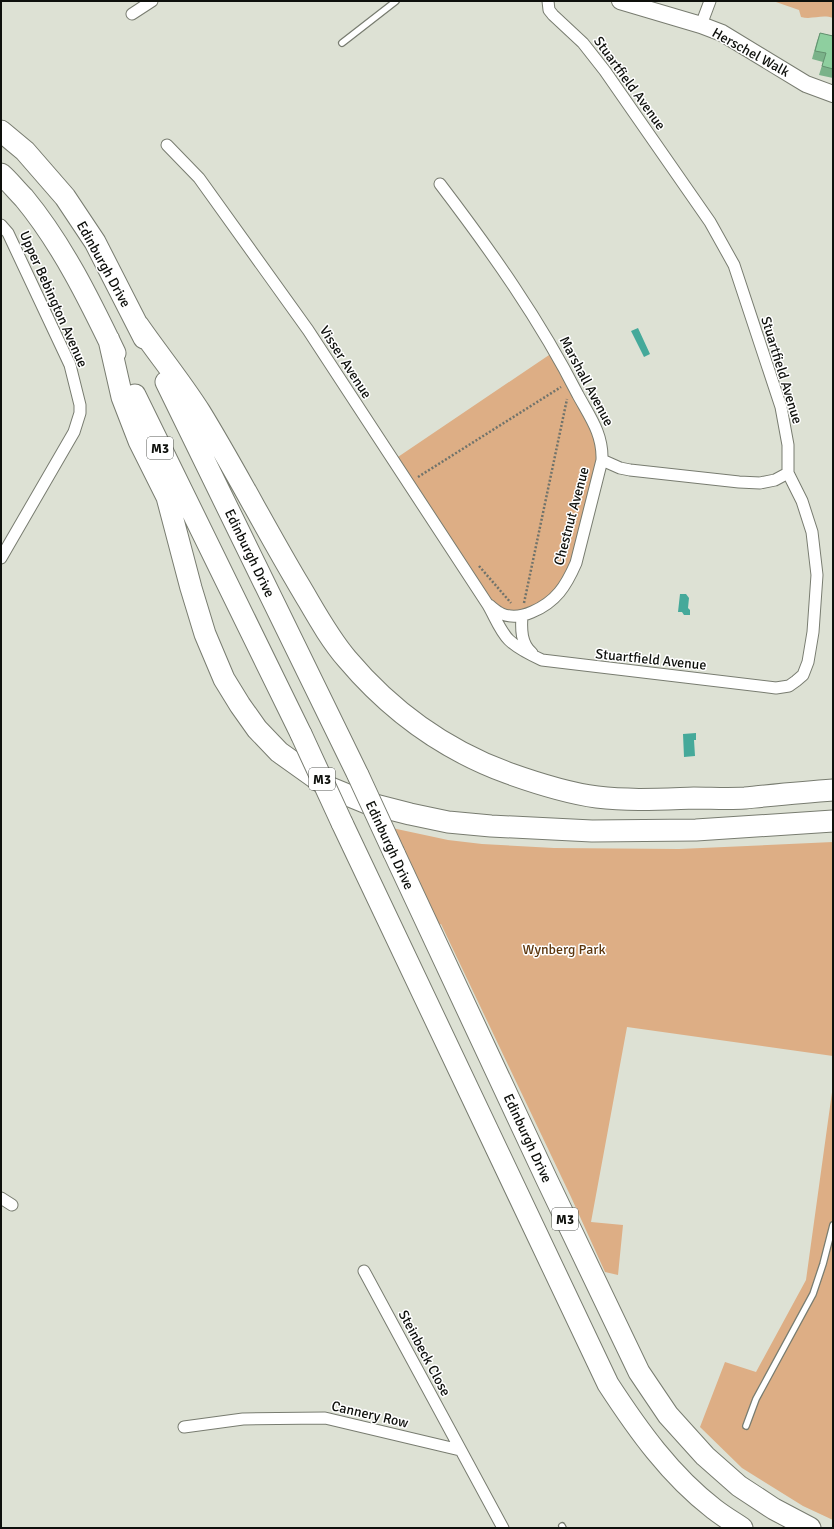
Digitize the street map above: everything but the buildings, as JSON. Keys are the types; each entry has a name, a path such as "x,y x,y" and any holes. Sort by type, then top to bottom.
{"highway":[{"name":"Edinburgh Drive","path":"1,131 25,151 65,198 95,242 138,325 358,775 547,1180 639,1372 668,1415 705,1456 739,1486 774,1509 810,1528"},
{"name":"M3","path":"1,174 39,217 70,265 109,340 301,734 608,1384 636,1427 677,1476 714,1509 742,1528"},
{"path":"138,325 199,411 277,549 326,630 345,658 394,708 424,730 457,751 490,766 529,781 565,791 596,797 642,800 743,798 833,790"},
{"path":"109,340 122,397 139,440 167,497 205,634 224,679 248,717 279,752 328,786 367,803 410,814 448,822 492,826 592,831 696,830 833,821"}],"main road":[{"name":"Herschel Walk","path":"620,1 701,25 730,37 815,88 833,94"}],"street":[{"path":"132,14 152,1"},
{"name":"Stuartfield Avenue","path":"488,605 510,641 524,651 542,660 776,688 789,686 802,675 808,662 813,632 817,574 812,532 802,500 788,473 788,445 780,407 734,265 710,222 605,71 583,43 553,15 549,10 548,1"},
{"path":"701,25 710,1"},
{"name":"Visser Avenue","path":"166,145 199,178 308,330 488,605"},
{"name":"Marshall Avenue","path":"440,184 466,217 553,347 601,441 602,460"},
{"name":"Upper Bebington Avenue","path":"1,225 8,233 70,365 80,405 80,413 74,432 1,558"},
{"path":"602,460 620,468 630,470 739,482 760,483 775,480 788,473"},
{"name":"Chestnut Avenue","path":"488,605 501,614 522,616 548,604 562,589 576,562 602,460"},
{"path":"522,616 522,636 527,649 542,660"},
{"path":"1,1198 12,1205"},
{"name":"Steinbeck Close","path":"364,1271 460,1450"},
{"name":"Cannery Row","path":"184,1427 243,1419 325,1418 460,1450"},
{"path":"460,1450 503,1528"}],"lane":[{"path":"342,42 396,1"},
{"path":"746,1426 756,1400 813,1294 833,1225"}],"path":[{"path":"408,484 571,380"},
{"path":"522,616 571,380"}],"green space":[{"path":"773,1 833,1 833,18 801,17 799,10"},
{"path":"555,351 602,436 577,557 548,602 515,616 488,604 392,461"},
{"name":"Wynberg Park","path":"392,828 448,840 482,844 554,848 679,849 833,842 833,1056 627,1027 591,1222 623,1225 618,1275 605,1272 571,1197 441,924 437,926"},
{"path":"833,1085 833,1520 803,1506 742,1468 700,1427 725,1362 756,1372 806,1280"}],"water":[{"path":"638,328 650,354 644,357 631,331"},
{"path":"680,594 686,594 689,598 688,608 690,610 690,615 684,615 682,612 678,612"},
{"path":"696,733 696,740 694,740 695,756 684,757 683,734"}]}
